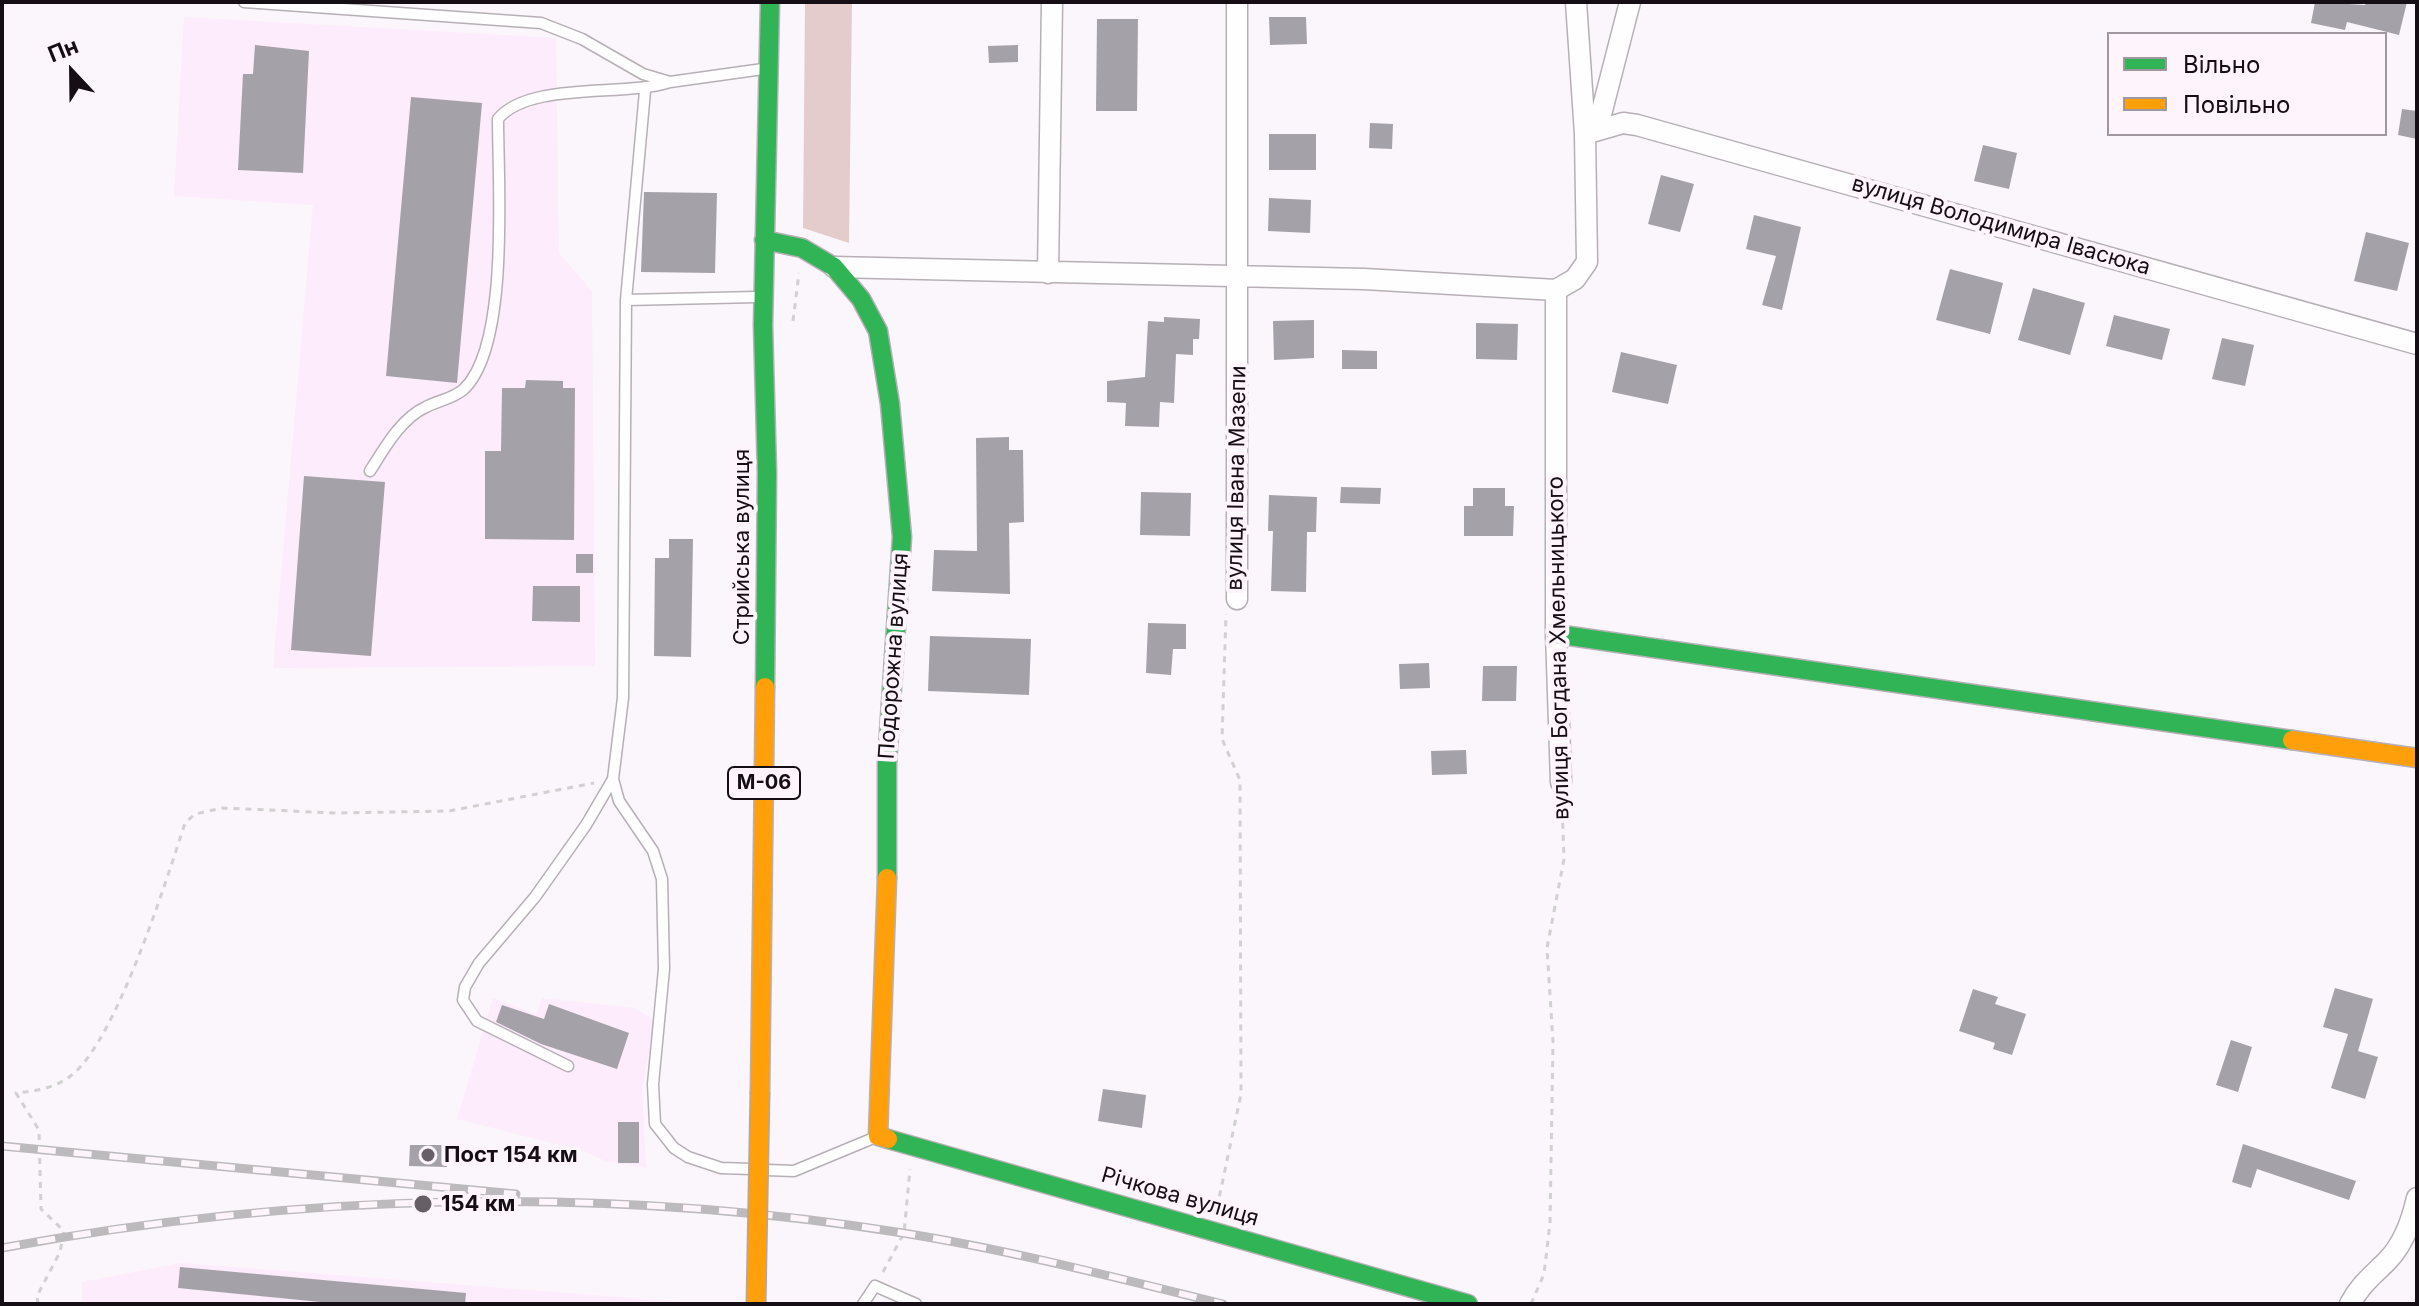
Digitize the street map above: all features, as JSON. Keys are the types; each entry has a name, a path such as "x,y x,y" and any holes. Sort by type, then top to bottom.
{"main road":[{"name":"Стрийська вулиця","path":"756,1304 767,473 764,240 770,2"},
{"name":"Подорожна вулиця","path":"764,240 802,248 834,267 861,299 878,331 890,404 902,537 887,763 888,853 878,1136"},
{"path":"1556,634 2417,758"},
{"name":"Річкова вулиця","path":"878,1136 1468,1304"}],"street":[{"path":"1048,273 1052,2"},
{"name":"вулиця Івана Мазепи","path":"1237,2 1237,599"},
{"path":"834,267 1364,279 1556,290 1575,279 1587,262 1591,132 1576,2"},
{"path":"1591,132 1630,2"},
{"name":"вулиця Володимира Івасюка","path":"1591,132 1623,123 1637,125 2417,344"},
{"name":"вулиця Богдана Хмельницького","path":"1556,290 1556,634 1561,782"},
{"path":"2350,1304 2358,1288 2396,1250 2408,1230 2417,1198"}],"lane":[{"path":"244,2 541,23 582,39 643,74 670,82"},
{"path":"370,471 412,416 424,407 452,397 479,371 492,323 498,257 498,119 517,103 548,96 645,91 670,82 769,68"},
{"path":"645,91 626,300 623,698 613,779 619,801 653,851 662,879 664,969 653,1108 663,1136 688,1157 721,1168 794,1171 878,1136"},
{"path":"626,300 764,297"},
{"path":"568,1066 477,1021 463,1000 465,987 479,963 565,855 613,779"},
{"path":"863,1304 875,1286 916,1304"}],"path":[{"name":"вулиця Івана Мазепи","path":"1212,1231 1241,1094 1240,780 1222,739 1226,608 1237,599"},
{"path":"38,1304 37,1296 60,1252 64,1231 41,1209 39,1130 16,1093 56,1085 75,1072 97,1042 133,971 185,823 195,814 240,807 336,813 449,811 613,779"},
{"name":"вулиця Богдана Хмельницького","path":"1531,1304 1544,1274 1550,1223 1553,1042 1547,948 1564,859 1561,782"},
{"path":"875,1286 904,1233 912,1146"}],"shaded area":[{"path":"805,2 852,2 849,243 803,228"},
{"path":"184,17 556,38 559,253 592,291 595,666 273,668 313,205 174,196"},
{"path":"493,998 536,1014 542,998 634,1008 655,1021 642,1089 646,1168 605,1161 587,1152 457,1119"},
{"path":"181,1263 709,1304 82,1304 82,1282"}],"building":[{"path":"2315,2 2365,5 2366,2 2407,2 2399,35 2347,22 2345,30 2311,23"},
{"path":"1269,17 1306,17 1307,44 1270,45"},
{"path":"1097,19 1138,19 1137,111 1096,111"},
{"path":"255,45 309,51 303,173 238,170 243,74 253,74"},
{"path":"1018,45 1018,62 989,63 988,46"},
{"path":"411,97 482,103 457,383 386,376"},
{"path":"2402,109 2417,111 2417,139 2398,135"},
{"path":"1370,123 1393,124 1392,149 1369,148"},
{"path":"1269,134 1316,134 1316,170 1269,170"},
{"path":"1983,145 2017,153 2009,189 1974,181"},
{"path":"1661,175 1694,184 1680,232 1648,224"},
{"path":"644,192 717,193 715,273 641,272"},
{"path":"1269,198 1311,200 1310,233 1268,231"},
{"path":"1754,215 1801,227 1782,310 1762,305 1776,256 1746,249"},
{"path":"2366,232 2409,243 2397,291 2354,281"},
{"path":"1950,269 2003,283 1990,334 1936,320"},
{"path":"2033,288 2085,303 2070,355 2018,340"},
{"path":"2114,315 2170,329 2162,360 2106,346"},
{"path":"1164,317 1200,319 1199,339 1193,339 1193,355 1176,354 1174,403 1160,402 1159,427 1125,426 1126,403 1107,402 1107,381 1145,377 1148,321 1164,322"},
{"path":"1314,320 1314,358 1274,360 1273,321"},
{"path":"1476,323 1518,324 1517,360 1476,359"},
{"path":"2222,338 2254,345 2245,386 2212,379"},
{"path":"1342,350 1377,351 1377,369 1342,369"},
{"path":"1621,352 1677,365 1668,404 1612,392"},
{"path":"526,380 563,381 563,388 575,388 574,540 485,539 485,451 501,451 502,388 525,388"},
{"path":"1009,437 1009,450 1023,450 1024,522 1009,523 1010,594 932,591 934,550 977,551 976,438"},
{"path":"304,476 385,482 371,656 291,650"},
{"path":"1341,487 1381,488 1380,504 1340,503"},
{"path":"1473,488 1505,488 1505,506 1514,506 1513,536 1464,536 1464,506 1473,506"},
{"path":"1141,492 1191,493 1190,536 1140,535"},
{"path":"1269,495 1317,497 1316,532 1307,532 1306,592 1271,591 1273,531 1268,531"},
{"path":"669,539 693,539 691,657 654,656 655,558 669,558"},
{"path":"576,554 593,554 593,573 576,573"},
{"path":"533,586 580,586 580,622 532,621"},
{"path":"1148,623 1186,624 1186,649 1173,649 1171,675 1146,673"},
{"path":"930,636 1031,639 1029,695 928,691"},
{"path":"1429,663 1430,688 1400,689 1399,664"},
{"path":"1483,666 1517,666 1516,701 1482,701"},
{"path":"1466,750 1467,774 1432,775 1431,751"},
{"path":"2335,988 2373,999 2358,1051 2378,1057 2365,1099 2331,1088 2348,1034 2323,1027"},
{"path":"1973,989 1998,997 1995,1004 2026,1014 2012,1055 1993,1049 1995,1043 1959,1031"},
{"path":"549,1004 629,1033 617,1069 541,1044 496,1022 502,1005 544,1019"},
{"path":"2231,1040 2252,1047 2238,1092 2216,1085"},
{"path":"1103,1089 1146,1095 1142,1128 1098,1121"},
{"path":"618,1122 639,1122 639,1163 618,1163"},
{"path":"2243,1144 2356,1181 2349,1200 2257,1169 2251,1188 2232,1182"},
{"name":"Пост 154 км","path":"410,1145 448,1145 447,1167 409,1166"},
{"path":"180,1267 466,1293 465,1304 341,1304 178,1288"}],"railway":[{"path":"2,1146 516,1194"},
{"path":"2,1248 113,1230 338,1206 565,1202 678,1207 791,1218 943,1240 1024,1256 1223,1304"}],"traffic: fast":[{"path":"765,687 767,473 763,325 770,2"},
{"path":"764,240 802,248 834,267 861,299 878,331 890,404 902,537 887,763 887,878"},
{"path":"1556,634 2292,740"},
{"path":"888,1139 1468,1304"}],"traffic: slow":[{"path":"760,1092 765,687"},
{"path":"2292,740 2417,758"},
{"path":"887,878 878,1136 888,1139"},
{"path":"756,1304 760,1092"}],"place":[{"name":"Пост 154 км","path":"428,1155"},
{"name":"154 км","path":"423,1204"}]}
